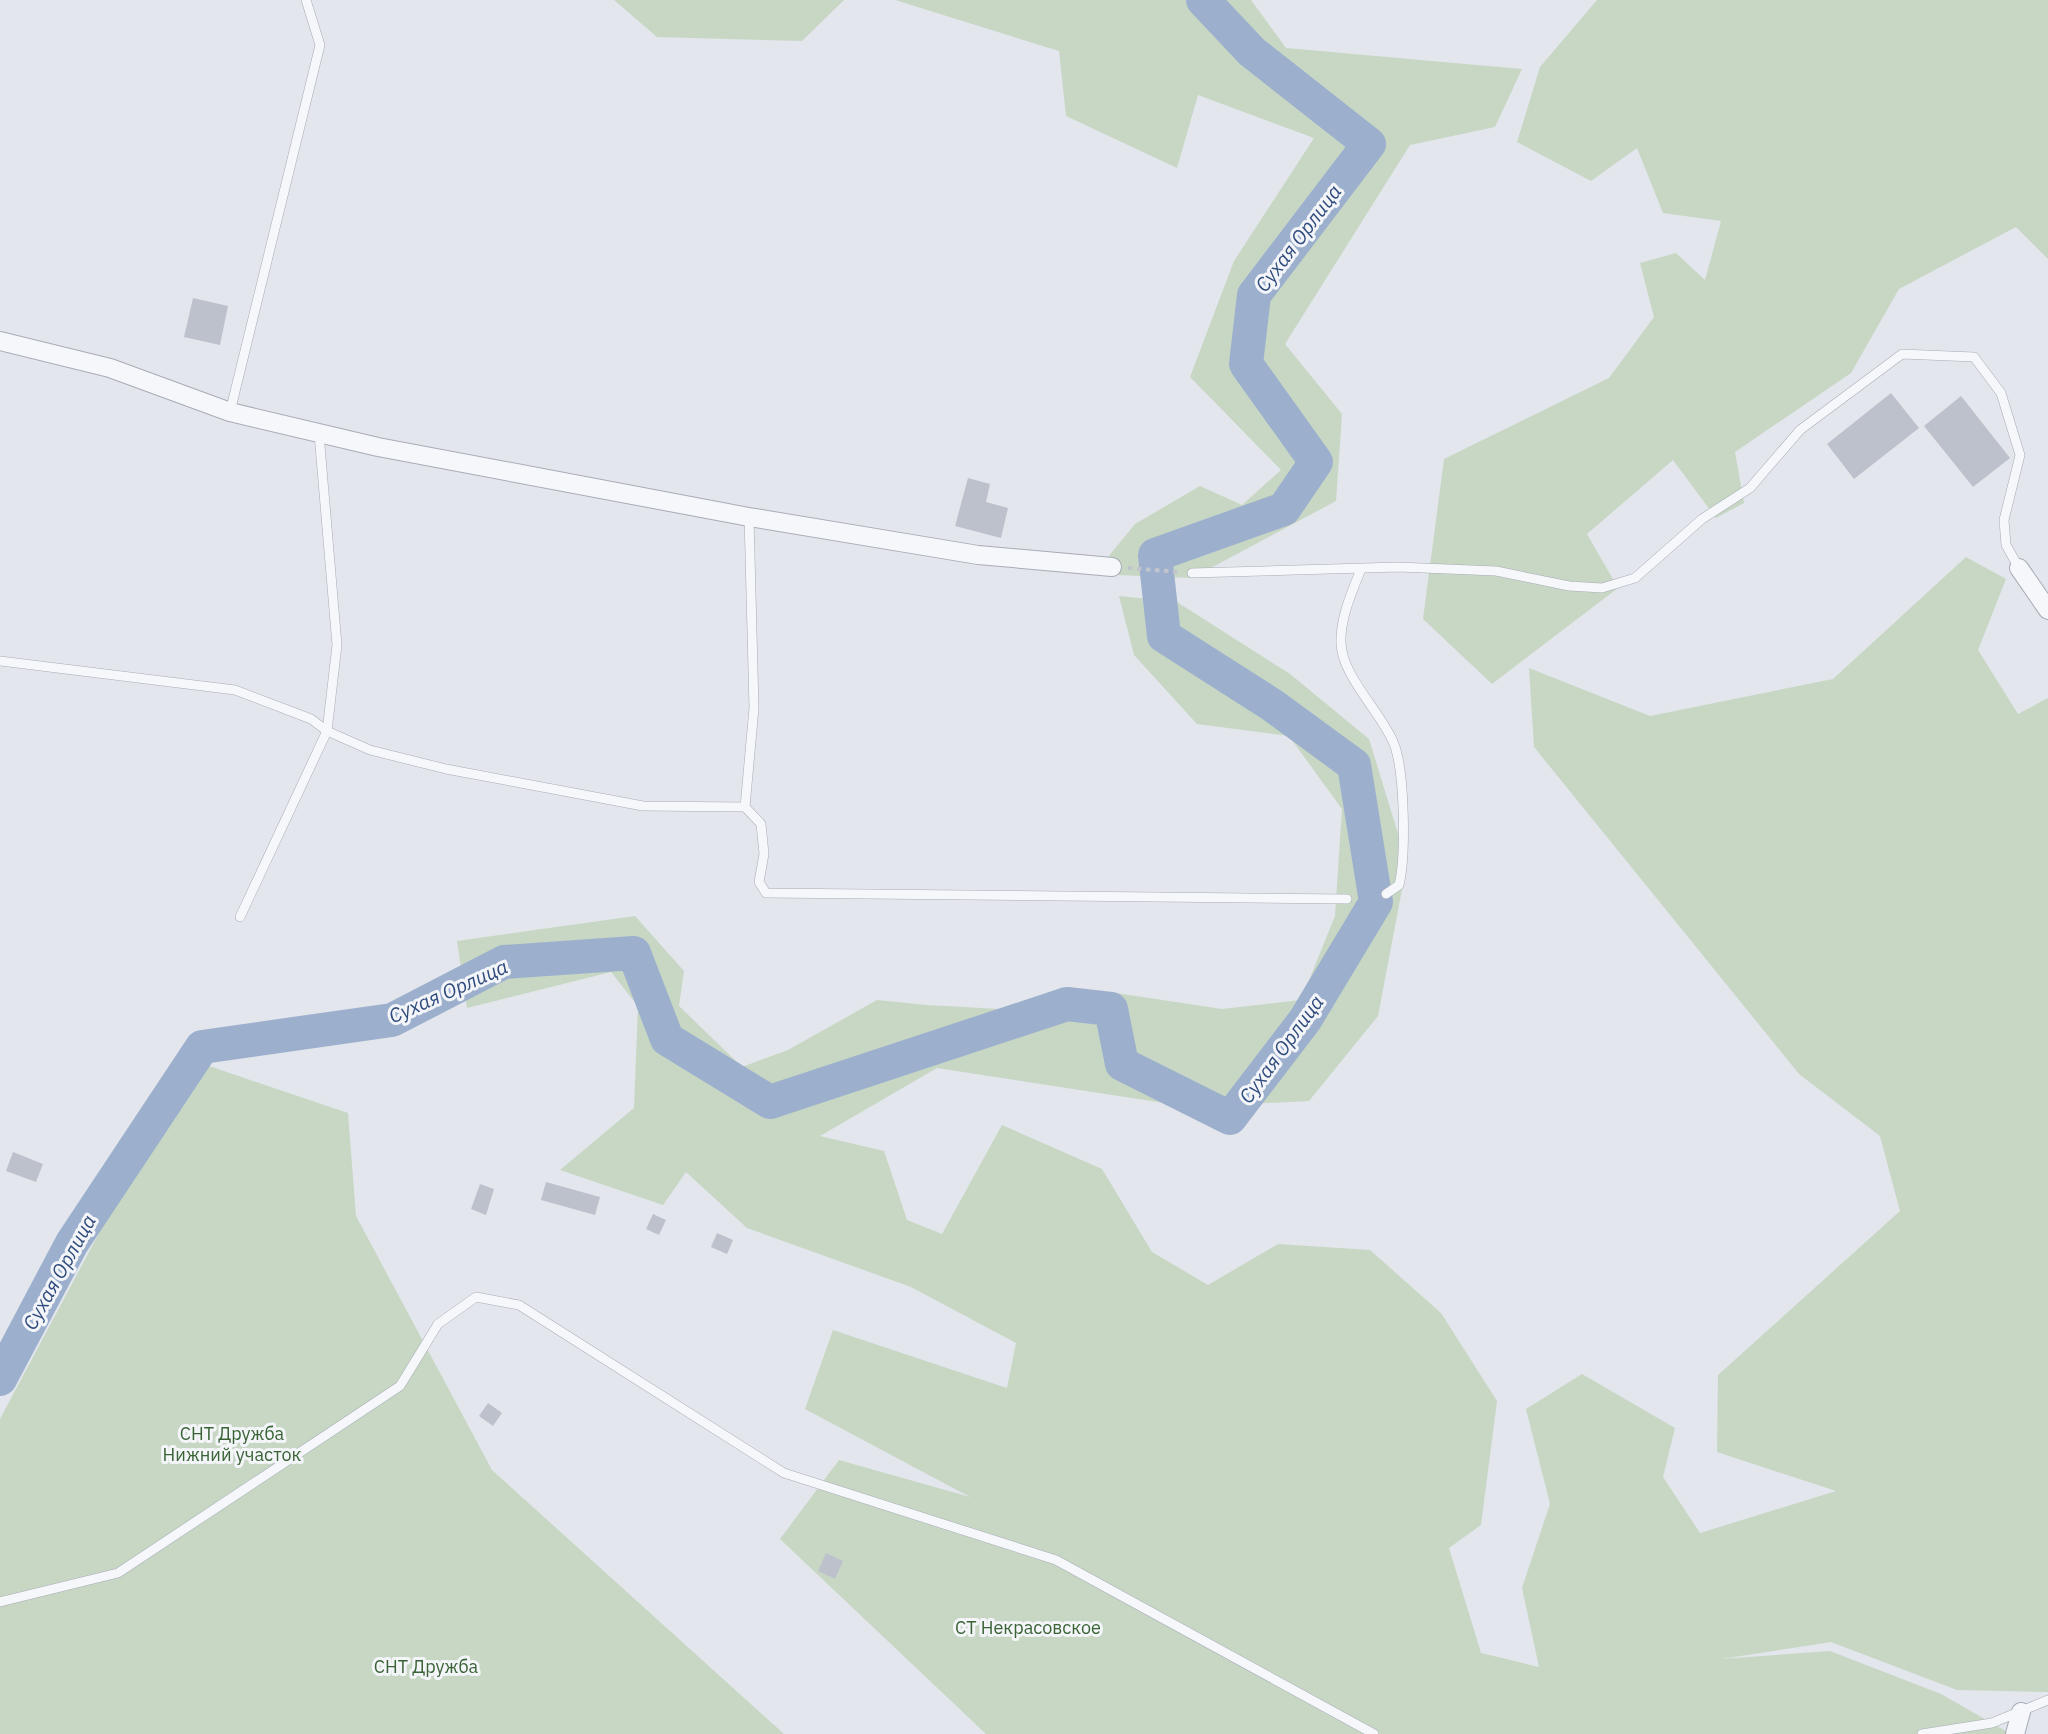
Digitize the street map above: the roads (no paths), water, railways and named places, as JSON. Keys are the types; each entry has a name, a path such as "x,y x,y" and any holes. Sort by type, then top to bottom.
{"street":[{"path":"0,341 110,368 230,412 319,434 749,517 978,555 1112,567"},
{"path":"2019,568 2048,610"},
{"path":"2015,1734 2021,1712"}],"lane":[{"path":"230,412 320,45 306,0"},
{"path":"1192,573 1398,567 1496,571 1569,586 1602,588 1635,578 1702,519 1750,488 1800,430 1902,354 1974,357 2001,393 2020,455 2004,520 2006,545 2019,568"},
{"path":"240,917 327,731 337,645 319,434"},
{"path":"745,807 754,708 749,517"},
{"path":"1361,569 1343,618 1341,645 1350,670 1394,744 1400,767 1403,867 1399,885 1386,894"},
{"path":"0,661 235,690 311,719 327,731 370,750 446,768 643,806 745,807 761,824 764,854 759,882 766,893 1347,899"},
{"path":"0,1602 118,1573 400,1386 438,1324 476,1297 519,1305 784,1473 1056,1560 1374,1734"},
{"path":"1922,1734 1992,1723 2048,1700"}],"waterway":[{"name":"Сухая Орлица","path":"0,1379 72,1243 202,1047 392,1020 504,962 634,953 667,1039 770,1102 1067,1004 1111,1009 1122,1064 1230,1118 1305,1020 1376,902 1354,765 1272,705 1164,636 1155,555 1284,509 1316,462 1246,364 1254,295 1369,144 1252,52 1203,0"}],"park label":[{"name":"СНТ Дружба Нижний участок","path":"232,1443"},
{"name":"СТ Некрасовское","path":"1028,1627"},
{"name":"СНТ Дружба","path":"426,1666"}]}
